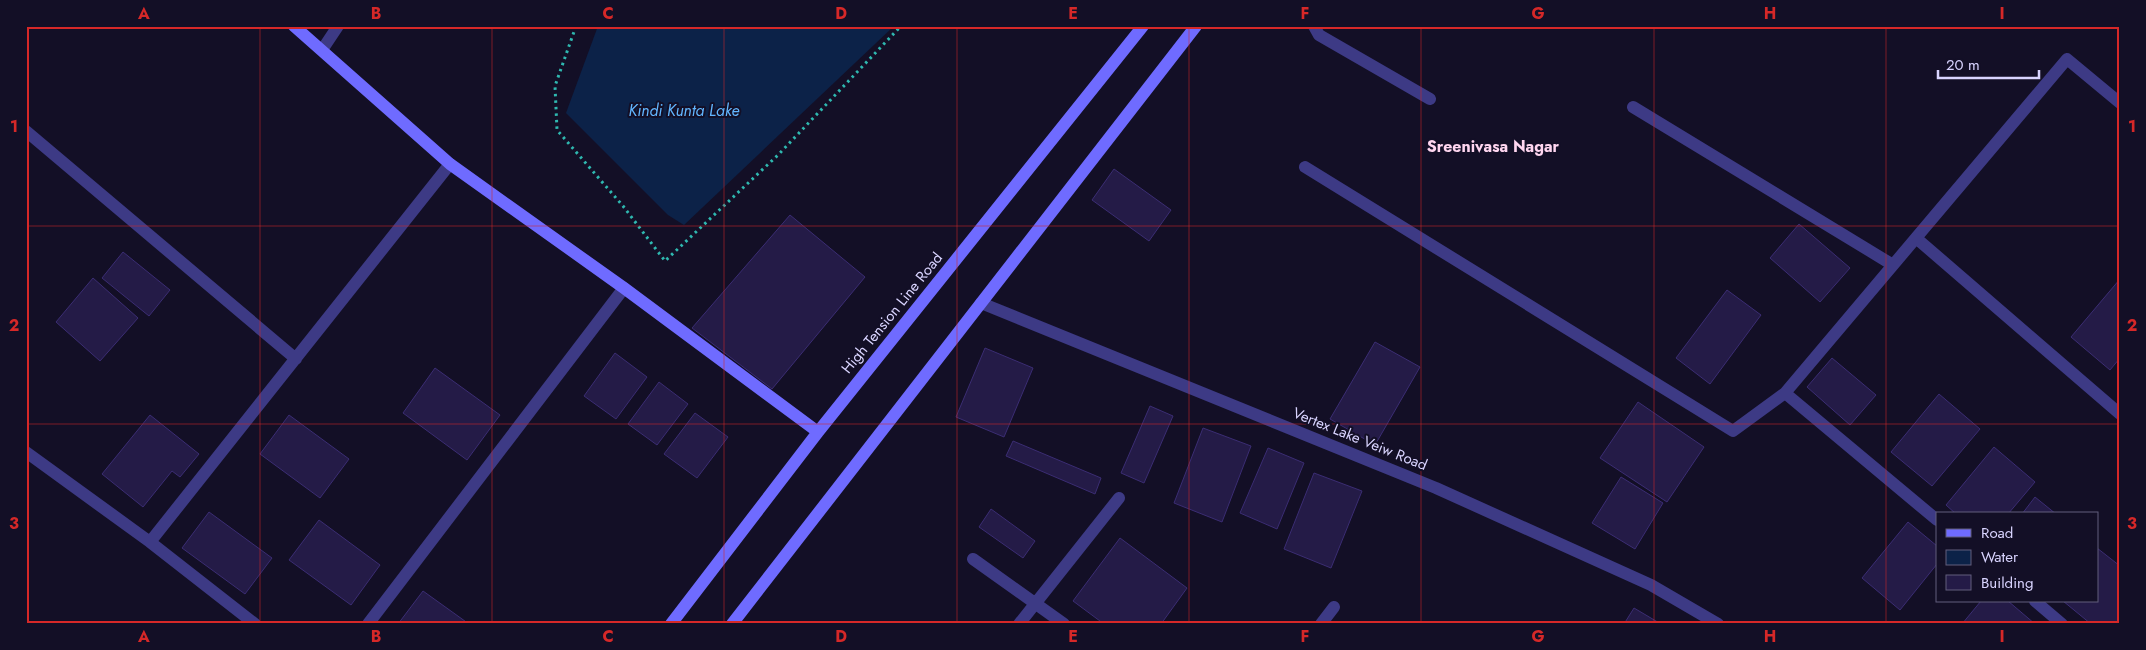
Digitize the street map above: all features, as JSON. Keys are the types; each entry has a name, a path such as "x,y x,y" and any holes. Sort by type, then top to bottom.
{"main road":[{"path":"294,26 450,164 624,288 818,432"},
{"name":"High Tension Line Road","path":"671,624 818,432 1143,26"},
{"path":"732,624 1196,26"}],"street":[{"path":"322,50 338,26"},
{"path":"1314,26 1319,35 1430,99"},
{"path":"1305,167 1733,431 1785,393 2067,59 2120,103"},
{"path":"1633,107 1894,265"},
{"path":"26,131 296,359"},
{"path":"150,542 450,164"},
{"path":"1916,238 2120,414"},
{"path":"368,624 624,288"},
{"name":"Vertex Lake Veiw Road","path":"981,303 1436,488 1651,585 1718,624"},
{"path":"1785,393 1936,519"},
{"path":"26,452 150,542 255,624"},
{"path":"1019,624 1119,498"},
{"path":"973,559 1064,624"},
{"path":"2036,602 2062,624"},
{"path":"1321,624 1334,607"}],"path":[{"path":"576,26 555,86 558,130 624,206 665,261 778,155 902,26"}],"water":[{"name":"Kindi Kunta Lake","path":"598,26 894,26 684,225 668,215 566,113"}],"building":[{"path":"1114,169 1171,210 1149,241 1092,200"},
{"path":"790,215 865,277 772,389 692,328"},
{"path":"1799,224 1850,268 1820,302 1770,258"},
{"path":"123,252 170,290 149,316 102,278"},
{"path":"93,278 138,318 100,361 56,322"},
{"path":"2120,279 2120,358 2110,370 2071,337"},
{"path":"1727,290 1761,315 1710,384 1676,358"},
{"path":"1375,342 1420,367 1375,445 1330,419"},
{"path":"985,348 1033,368 1004,437 956,417"},
{"path":"615,353 647,377 616,419 584,396"},
{"path":"1832,358 1876,395 1850,425 1807,387"},
{"path":"435,368 500,415 467,460 403,413"},
{"path":"659,382 688,404 657,445 628,424"},
{"path":"1939,394 1980,429 1932,486 1891,452"},
{"path":"1638,402 1704,447 1667,502 1600,458"},
{"path":"1150,406 1173,416 1144,483 1121,473"},
{"path":"695,413 728,437 697,478 664,454"},
{"path":"150,415 199,454 180,477 172,471 143,507 102,474"},
{"path":"289,415 349,459 320,498 260,454"},
{"path":"1203,428 1251,446 1222,522 1174,503"},
{"path":"1013,441 1101,478 1095,494 1006,456"},
{"path":"1994,447 2035,482 2010,512 1954,512 1946,505"},
{"path":"1268,448 1304,463 1277,529 1240,513"},
{"path":"1314,473 1362,491 1331,568 1284,549"},
{"path":"1621,477 1663,503 1635,549 1592,523"},
{"path":"2035,497 2054,512 2024,512"},
{"path":"991,509 1035,541 1023,558 979,527"},
{"path":"209,512 272,558 245,594 182,548"},
{"path":"319,520 380,565 351,605 289,560"},
{"path":"1908,522 1936,545 1936,565 1900,610 1862,578"},
{"path":"1120,538 1187,588 1161,624 1104,624 1073,601"},
{"path":"2098,549 2120,566 2120,624 2091,624 2064,602 2098,602"},
{"path":"423,591 469,624 398,624"},
{"path":"1980,602 2009,602 2035,624 1962,624"},
{"path":"1634,608 1661,624 1624,624"}],"district":[{"name":"Sreenivasa Nagar","path":"1493,146"}]}
